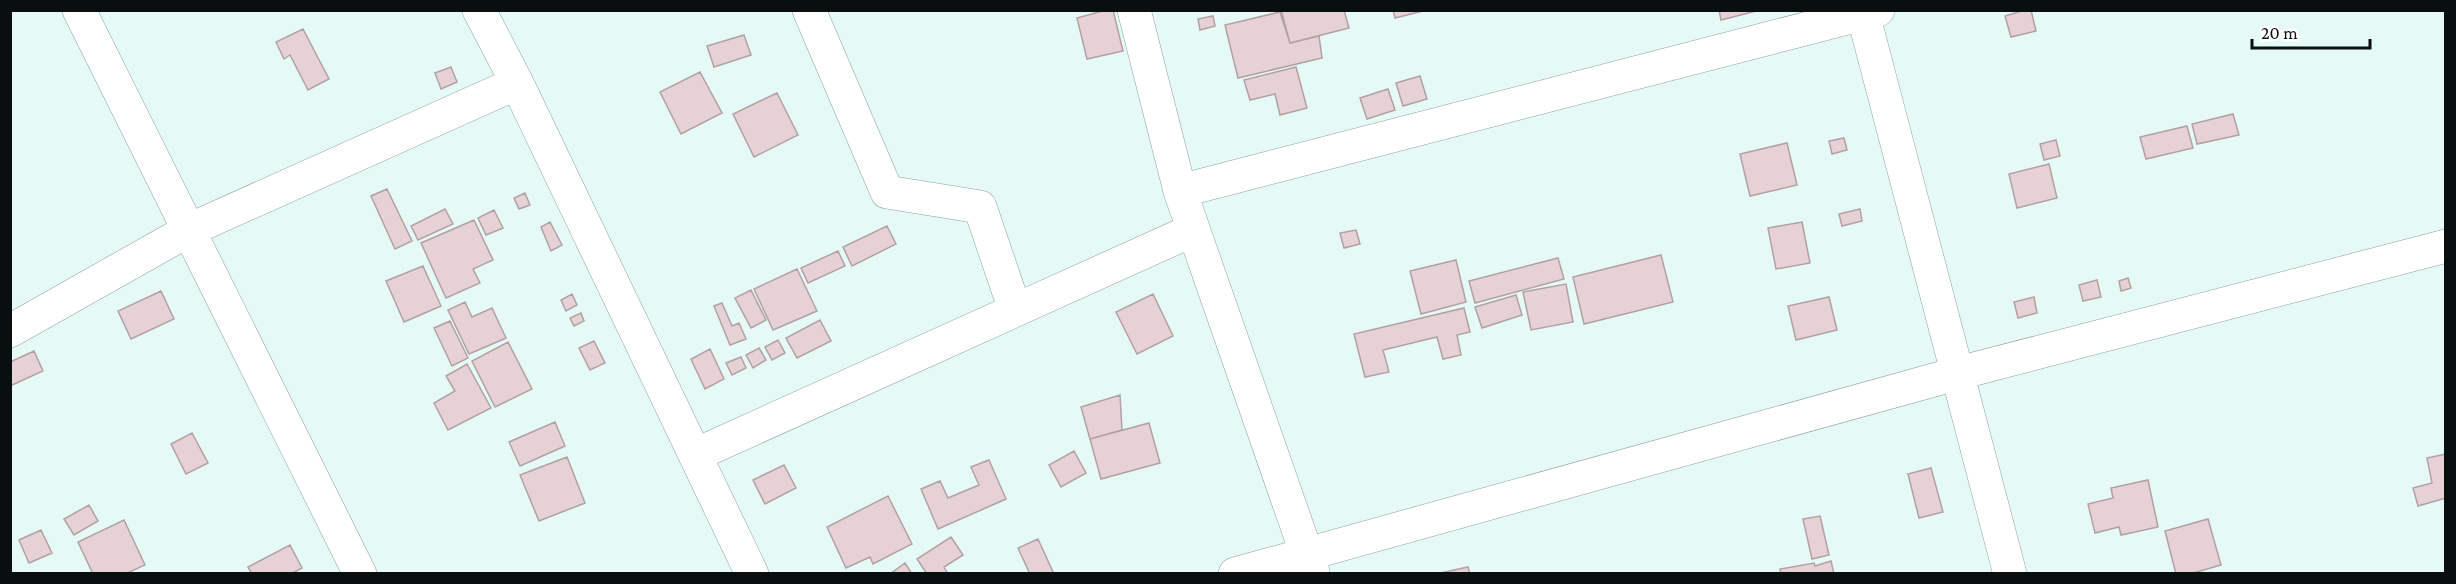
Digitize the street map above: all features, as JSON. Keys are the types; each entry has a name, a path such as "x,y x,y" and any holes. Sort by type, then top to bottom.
{"street":[{"path":"79,10 360,573"},
{"path":"479,10 517,83 752,573"},
{"path":"809,10 887,192 980,207 1015,310"},
{"path":"1134,10 1180,191 1311,563"},
{"path":"1180,191 1868,12 2010,573"},
{"path":"10,331 189,230 517,83"},
{"path":"695,455 1193,230"},
{"path":"1234,573 1311,563 1959,373 2445,246"}],"building":[{"path":"1113,10 1123,51 1087,59 1077,18"},
{"path":"1281,10 1344,10 1349,28 1290,43"},
{"path":"1393,10 1427,10 1395,18"},
{"path":"1719,10 1760,10 1721,20"},
{"path":"2031,10 2036,31 2011,37 2005,16"},
{"path":"1280,12 1290,43 1319,36 1322,58 1238,78 1225,25"},
{"path":"1213,16 1215,26 1200,30 1198,19"},
{"path":"303,29 329,79 308,90 290,55 284,59 276,42"},
{"path":"744,35 751,55 714,67 707,46"},
{"path":"451,67 457,82 441,89 435,73"},
{"path":"1296,67 1307,108 1280,115 1275,94 1250,100 1244,80"},
{"path":"700,72 722,113 681,134 660,92"},
{"path":"1420,76 1427,99 1403,106 1396,83"},
{"path":"1388,89 1395,110 1367,119 1360,98"},
{"path":"777,93 798,135 754,157 733,114"},
{"path":"2233,114 2239,135 2197,144 2192,124"},
{"path":"2187,126 2193,148 2146,159 2140,137"},
{"path":"1844,138 1847,150 1832,154 1829,141"},
{"path":"2056,140 2060,156 2044,160 2040,144"},
{"path":"1787,143 1797,185 1750,196 1740,154"},
{"path":"2049,164 2057,198 2017,208 2009,174"},
{"path":"387,189 412,241 395,249 371,196"},
{"path":"525,193 530,205 519,209 514,198"},
{"path":"445,209 453,224 418,240 411,226"},
{"path":"1860,209 1862,221 1842,226 1839,214"},
{"path":"494,210 503,228 486,235 478,218"},
{"path":"474,220 493,260 473,269 480,283 446,298 421,243"},
{"path":"550,222 562,245 551,251 541,227"},
{"path":"1802,222 1810,263 1776,269 1768,228"},
{"path":"887,226 896,244 852,266 843,247"},
{"path":"1356,230 1360,244 1344,248 1340,233"},
{"path":"838,251 845,266 808,283 801,268"},
{"path":"1661,255 1673,302 1584,324 1573,277"},
{"path":"1558,258 1564,279 1475,303 1469,281"},
{"path":"1456,260 1466,302 1421,314 1410,271"},
{"path":"423,266 441,306 404,322 386,281"},
{"path":"797,269 817,311 773,330 754,289"},
{"path":"2128,278 2131,288 2121,291 2119,281"},
{"path":"2097,280 2101,297 2083,301 2079,285"},
{"path":"1566,284 1573,322 1531,330 1523,292"},
{"path":"751,290 766,320 751,328 735,298"},
{"path":"161,291 174,319 131,339 118,311"},
{"path":"572,294 577,305 566,311 561,300"},
{"path":"1153,294 1173,336 1137,354 1116,312"},
{"path":"1516,295 1522,315 1482,328 1475,307"},
{"path":"1829,297 1837,330 1796,340 1788,306"},
{"path":"2034,297 2037,313 2018,318 2014,302"},
{"path":"465,302 472,317 492,308 506,338 469,354 448,310"},
{"path":"722,303 732,326 739,323 746,339 730,345 714,306"},
{"path":"1464,308 1470,332 1457,335 1461,355 1443,359 1437,337 1383,350 1389,372 1365,377 1354,334"},
{"path":"581,313 584,321 574,326 570,318"},
{"path":"820,320 831,341 797,358 786,338"},
{"path":"450,321 468,358 452,366 434,328"},
{"path":"778,340 785,353 772,360 765,347"},
{"path":"594,341 605,363 590,370 579,348"},
{"path":"508,342 532,389 495,407 472,361"},
{"path":"759,348 766,360 753,368 746,355"},
{"path":"710,349 724,379 705,389 691,359"},
{"path":"34,351 43,371 10,386 10,362"},
{"path":"741,357 746,368 732,375 726,363"},
{"path":"467,364 491,408 448,430 434,403 455,391 446,376"},
{"path":"1120,395 1122,430 1090,439 1081,407"},
{"path":"555,422 565,446 520,466 509,442"},
{"path":"1149,423 1160,463 1101,479 1090,439"},
{"path":"192,433 208,463 186,474 171,444"},
{"path":"1074,451 1086,473 1061,487 1049,465"},
{"path":"2446,454 2446,498 2418,506 2413,488 2432,483 2427,458"},
{"path":"567,457 585,503 539,521 520,475"},
{"path":"989,460 1006,499 938,529 921,489 940,481 948,498 979,485 971,467"},
{"path":"784,465 796,488 765,504 753,480"},
{"path":"1931,468 1943,512 1919,518 1908,474"},
{"path":"2148,480 2158,527 2121,535 2119,527 2095,533 2088,504 2113,498 2111,488"},
{"path":"888,496 912,544 873,564 870,557 846,568 827,527"},
{"path":"89,505 98,521 74,535 64,519"},
{"path":"1820,516 1829,555 1812,559 1803,519"},
{"path":"2208,519 2221,565 2190,574 2176,574 2165,531"},
{"path":"124,520 145,565 125,574 93,574 78,542"},
{"path":"41,530 52,553 29,563 19,540"},
{"path":"951,537 963,555 944,567 948,574 927,574 917,559"},
{"path":"1038,539 1054,574 1030,574 1018,548"},
{"path":"290,545 302,568 291,574 252,574 248,567"},
{"path":"1831,561 1834,574 1781,574 1780,569 1814,563 1815,566"},
{"path":"905,563 912,574 890,574"},
{"path":"1468,567 1470,574 1436,574"}]}
